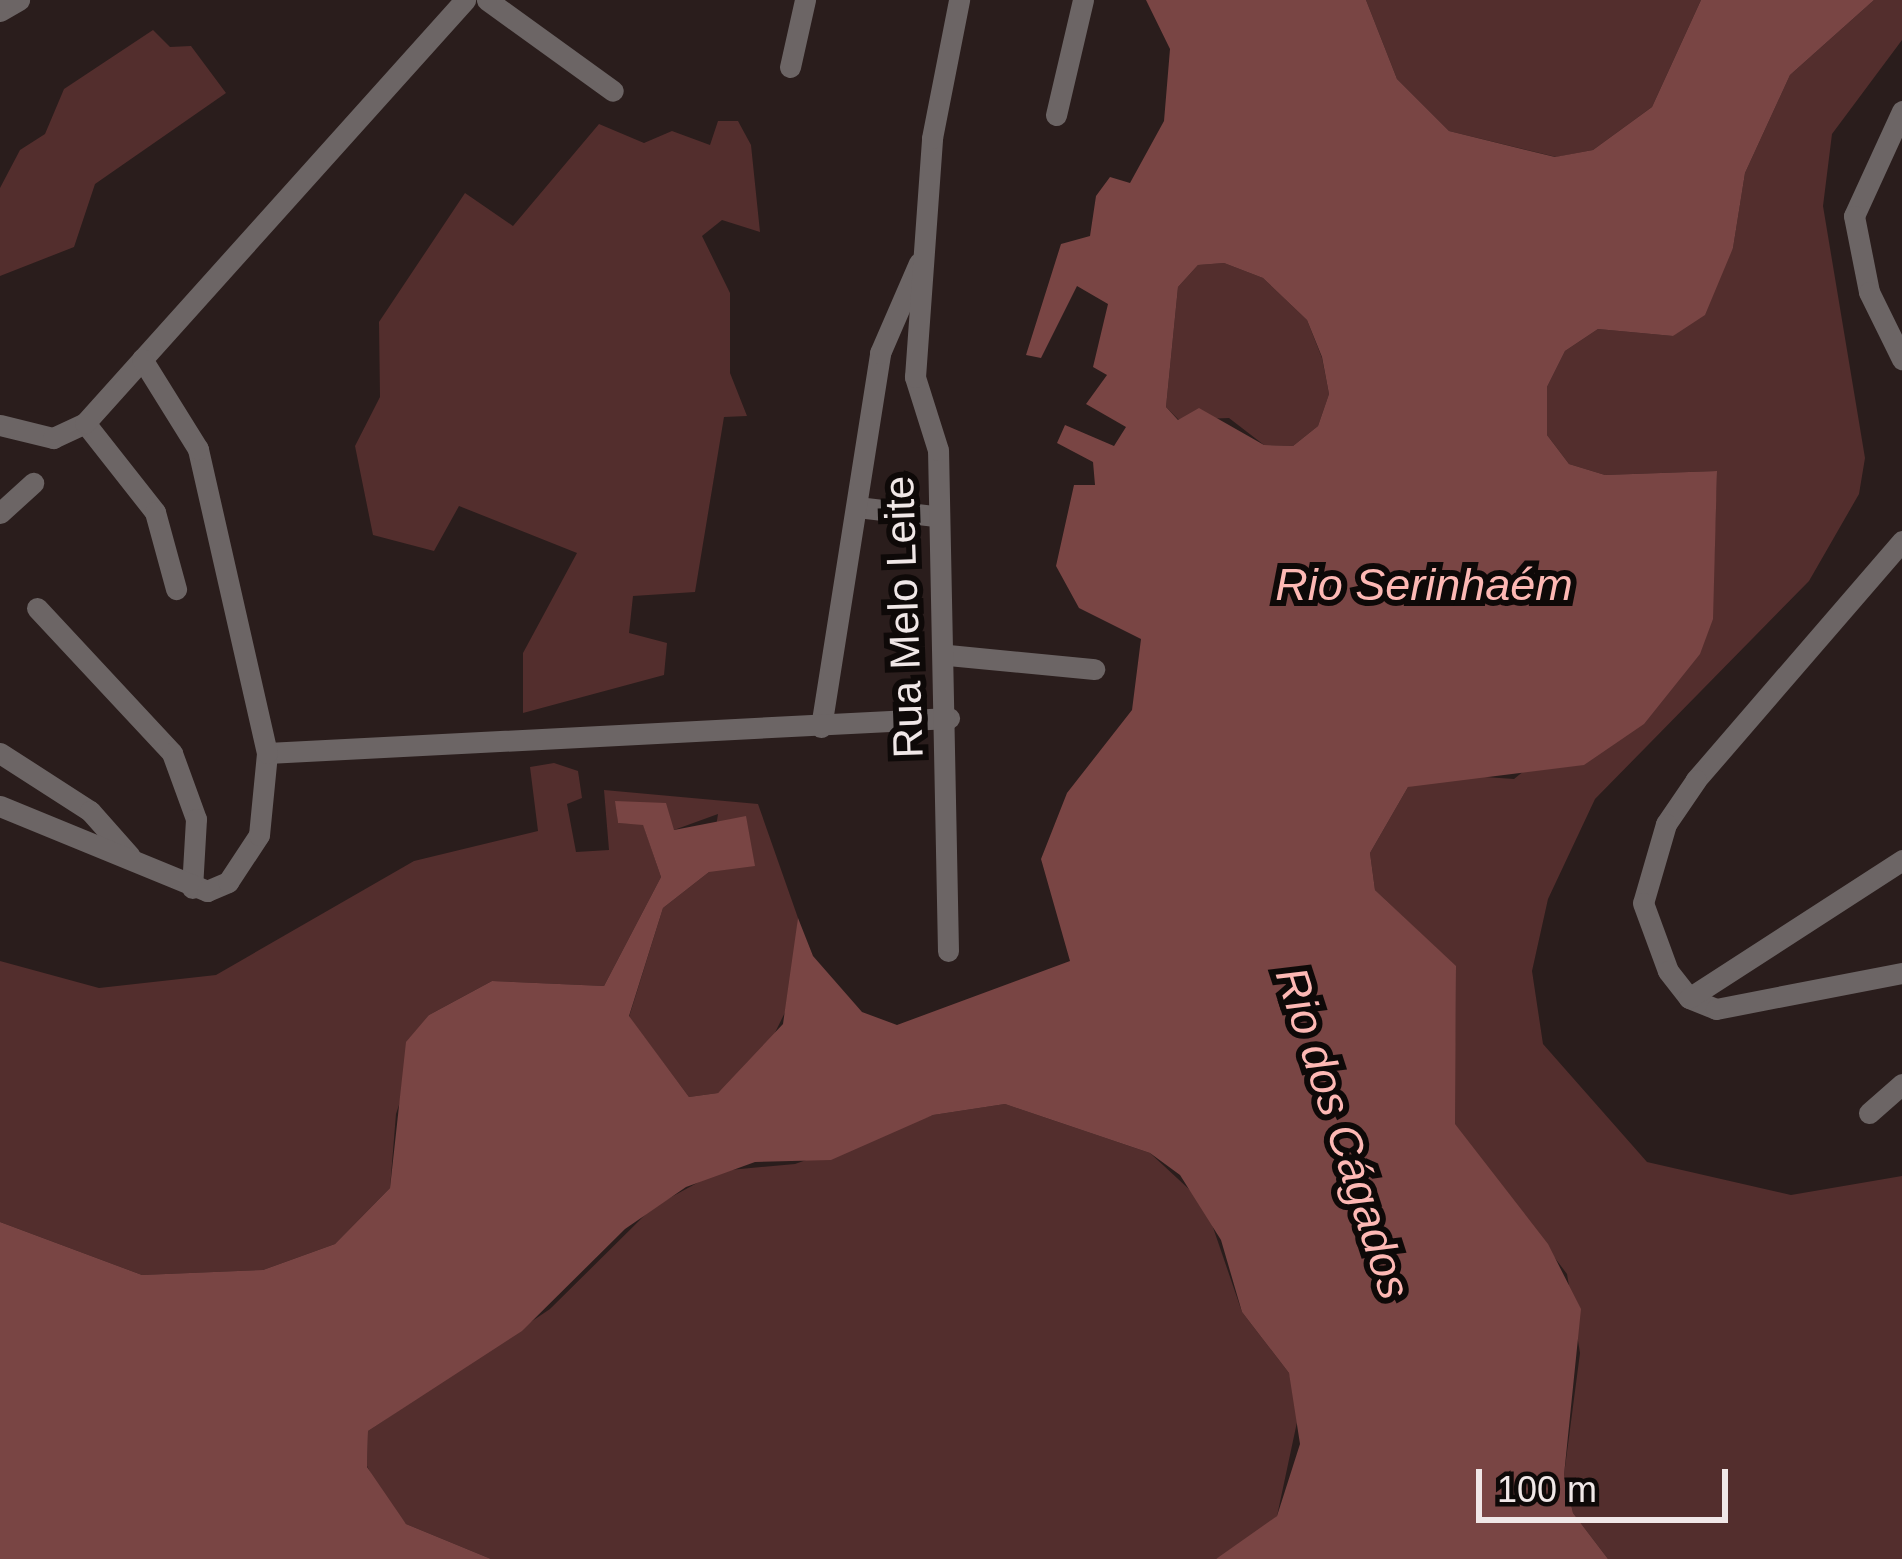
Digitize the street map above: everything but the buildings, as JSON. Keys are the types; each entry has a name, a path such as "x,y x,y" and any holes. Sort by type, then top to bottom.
{"street":[{"path":"0,11 19,0"},
{"path":"0,425 52,438 86,422 465,0"},
{"path":"487,0 614,92"},
{"path":"790,68 805,0"},
{"name":"Rua Melo Leite","path":"948,951 948,655 934,516 938,450 916,395 922,257 959,0"},
{"path":"1056,115 1082,0"},
{"path":"1902,111 1854,216 1869,292 1902,359"},
{"path":"821,727 880,353 922,257"},
{"path":"0,806 192,888 221,887 249,855 267,753 198,449 142,359"},
{"path":"86,422 155,512 176,589"},
{"path":"0,512 33,482"},
{"path":"857,507 934,516"},
{"path":"1689,998 1643,903 1666,824 1902,541"},
{"path":"37,608 172,753 196,819 192,888"},
{"path":"948,655 1094,669"},
{"path":"267,753 949,718"},
{"path":"0,753 90,811 136,863"},
{"path":"1689,998 1902,860"},
{"path":"1689,998 1751,1009 1902,974"},
{"path":"1869,1113 1902,1084"}],"shaded area":[{"path":"1366,0 1701,0 1652,107 1593,150 1556,157 1449,131 1397,79"},
{"path":"1874,0 1902,0 1902,40 1832,134 1823,206 1865,458 1859,494 1809,581 1595,799 1548,899 1532,971 1543,1044 1647,1162 1791,1195 1902,1176 1902,1559 1608,1559 1573,1513 1564,1475 1580,1353 1567,1274 1454,1124 1456,967 1375,890 1370,853 1408,787 1441,774 1514,779 1712,619 1717,471 1605,475 1569,464 1547,435 1547,387 1565,351 1598,329 1673,336 1733,248 1745,173 1790,75"},
{"path":"153,30 170,47 191,46 226,93 95,184 74,247 0,276 0,188 20,150 45,134 64,89"},
{"path":"718,121 738,121 751,145 760,232 722,220 702,236 730,293 730,373 747,416 724,417 695,592 633,596 629,633 667,643 664,675 523,713 523,653 577,553 459,506 434,551 373,535 355,446 380,397 379,322 465,193 513,226 599,124 644,143 672,131 710,145"},
{"path":"1224,263 1263,278 1307,320 1322,358 1329,394 1318,426 1293,446 1264,445 1229,418 1179,420 1166,407 1178,287 1198,265"},
{"path":"554,763 578,771 582,798 567,804 576,852 609,850 604,790 758,804 798,918 796,990 766,1051 718,1093 689,1097 629,1017 663,908 709,872 718,814 674,830 616,801 618,823 643,824 661,877 604,986 492,981 429,1015 396,1114 390,1188 335,1244 263,1270 142,1275 0,1222 0,961 99,988 216,975 414,861 538,831 530,767"},
{"path":"1005,1104 1150,1153 1205,1204 1242,1312 1289,1373 1300,1408 1277,1516 1249,1541 1216,1559 491,1559 406,1524 383,1497 367,1466 368,1431 550,1309 653,1207 719,1171 795,1164 933,1115"}],"water":[{"name":"Rio Serinhaém","path":"1146,0 1366,0 1397,79 1449,131 1555,157 1593,150 1652,107 1701,0 1874,0 1790,75 1745,173 1733,248 1705,315 1673,336 1598,329 1565,351 1547,387 1547,435 1569,464 1605,475 1717,471 1713,619 1700,654 1644,724 1584,765 1408,787 1370,853 1375,890 1456,966 1455,1124 1548,1244 1581,1309 1564,1475 1573,1513 1608,1559 1216,1559 1277,1516 1300,1444 1289,1373 1242,1312 1221,1240 1180,1175 1150,1153 1005,1104 933,1115 831,1160 755,1162 686,1187 625,1229 522,1331 368,1431 367,1467 406,1524 491,1559 0,1559 0,1222 142,1275 263,1270 335,1244 390,1188 406,1042 429,1015 492,981 604,986 661,877 643,825 618,823 615,801 666,803 674,830 746,816 755,866 709,872 663,908 629,1016 689,1097 718,1093 783,1024 798,918 813,956 862,1012 897,1025 1070,961 1041,859 1067,793 1132,710 1141,639 1079,608 1056,566 1074,485 1095,485 1093,462 1057,443 1065,425 1114,446 1126,427 1086,404 1107,375 1093,367 1108,304 1077,286 1041,358 1026,355 1061,244 1090,236 1096,196 1110,177 1130,183 1164,121 1170,49","holes":["1224,263 1263,278 1307,320 1322,357 1329,394 1318,426 1293,446 1264,445 1199,408 1178,420 1166,407 1178,287 1198,265"]}],"water label":[{"name":"Rio dos Cágados","path":"1343,1133"}]}
